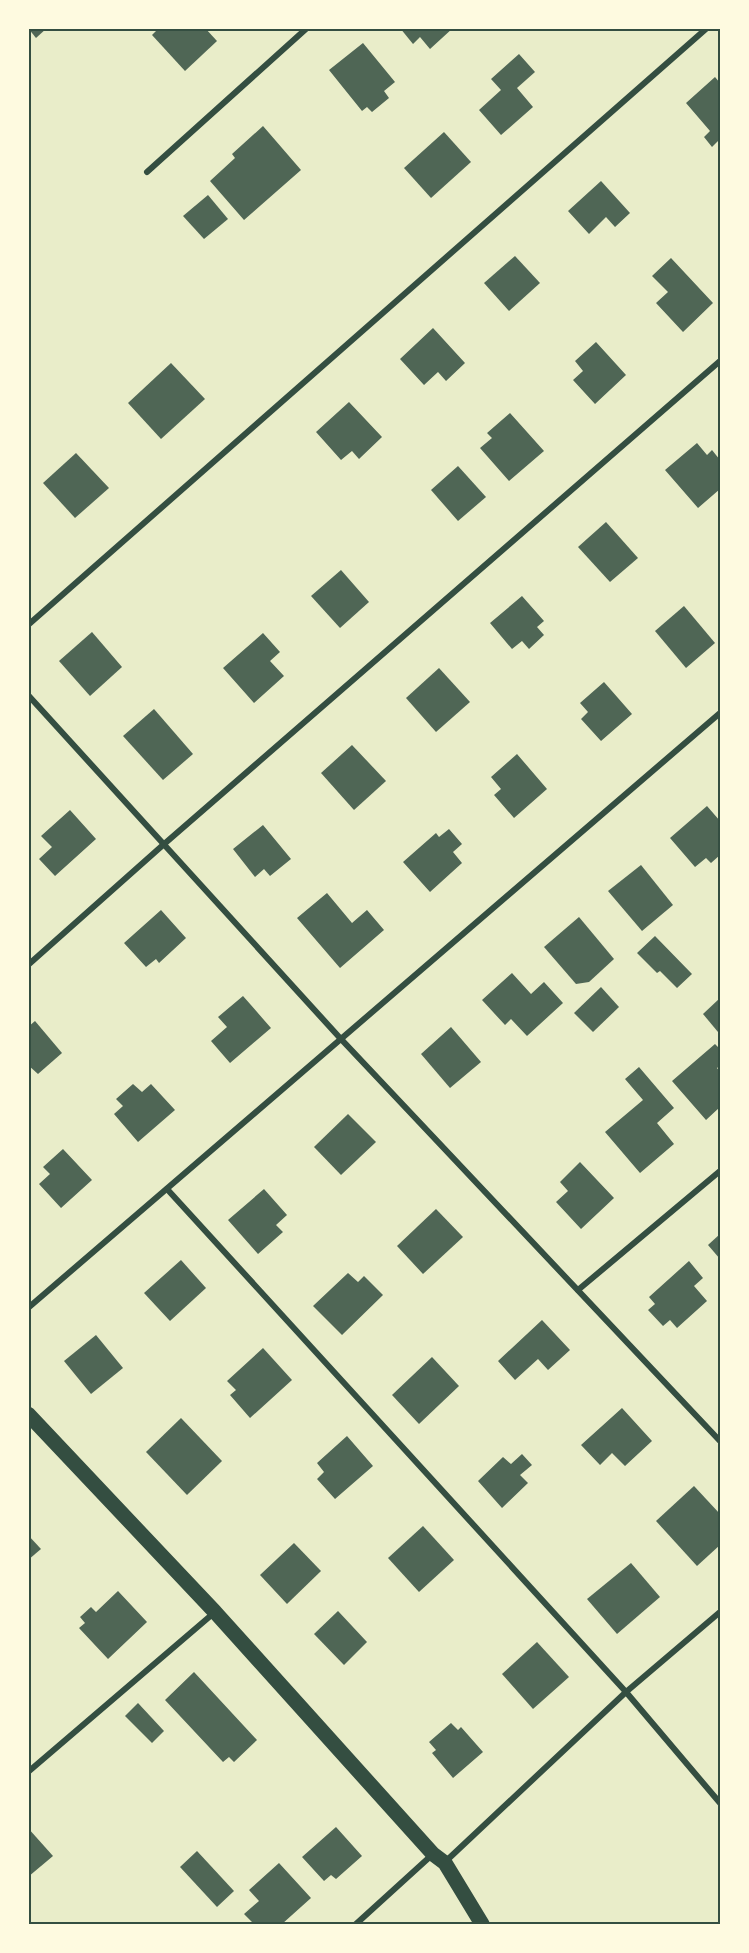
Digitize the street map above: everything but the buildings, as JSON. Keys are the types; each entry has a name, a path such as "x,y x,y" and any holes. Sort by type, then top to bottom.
{"main road":[{"path":"28,1414 215,1612 439,1858 482,1924"}],"street":[{"path":"147,172 307,28"},
{"path":"28,625 707,28"},
{"path":"28,965 720,361"},
{"path":"28,695 340,1038 720,1441"},
{"path":"28,1308 720,713"},
{"path":"578,1290 720,1171"},
{"path":"167,1189 626,1692 720,1803"},
{"path":"28,1772 215,1612"},
{"path":"356,1924 439,1858 720,1612"}]}
